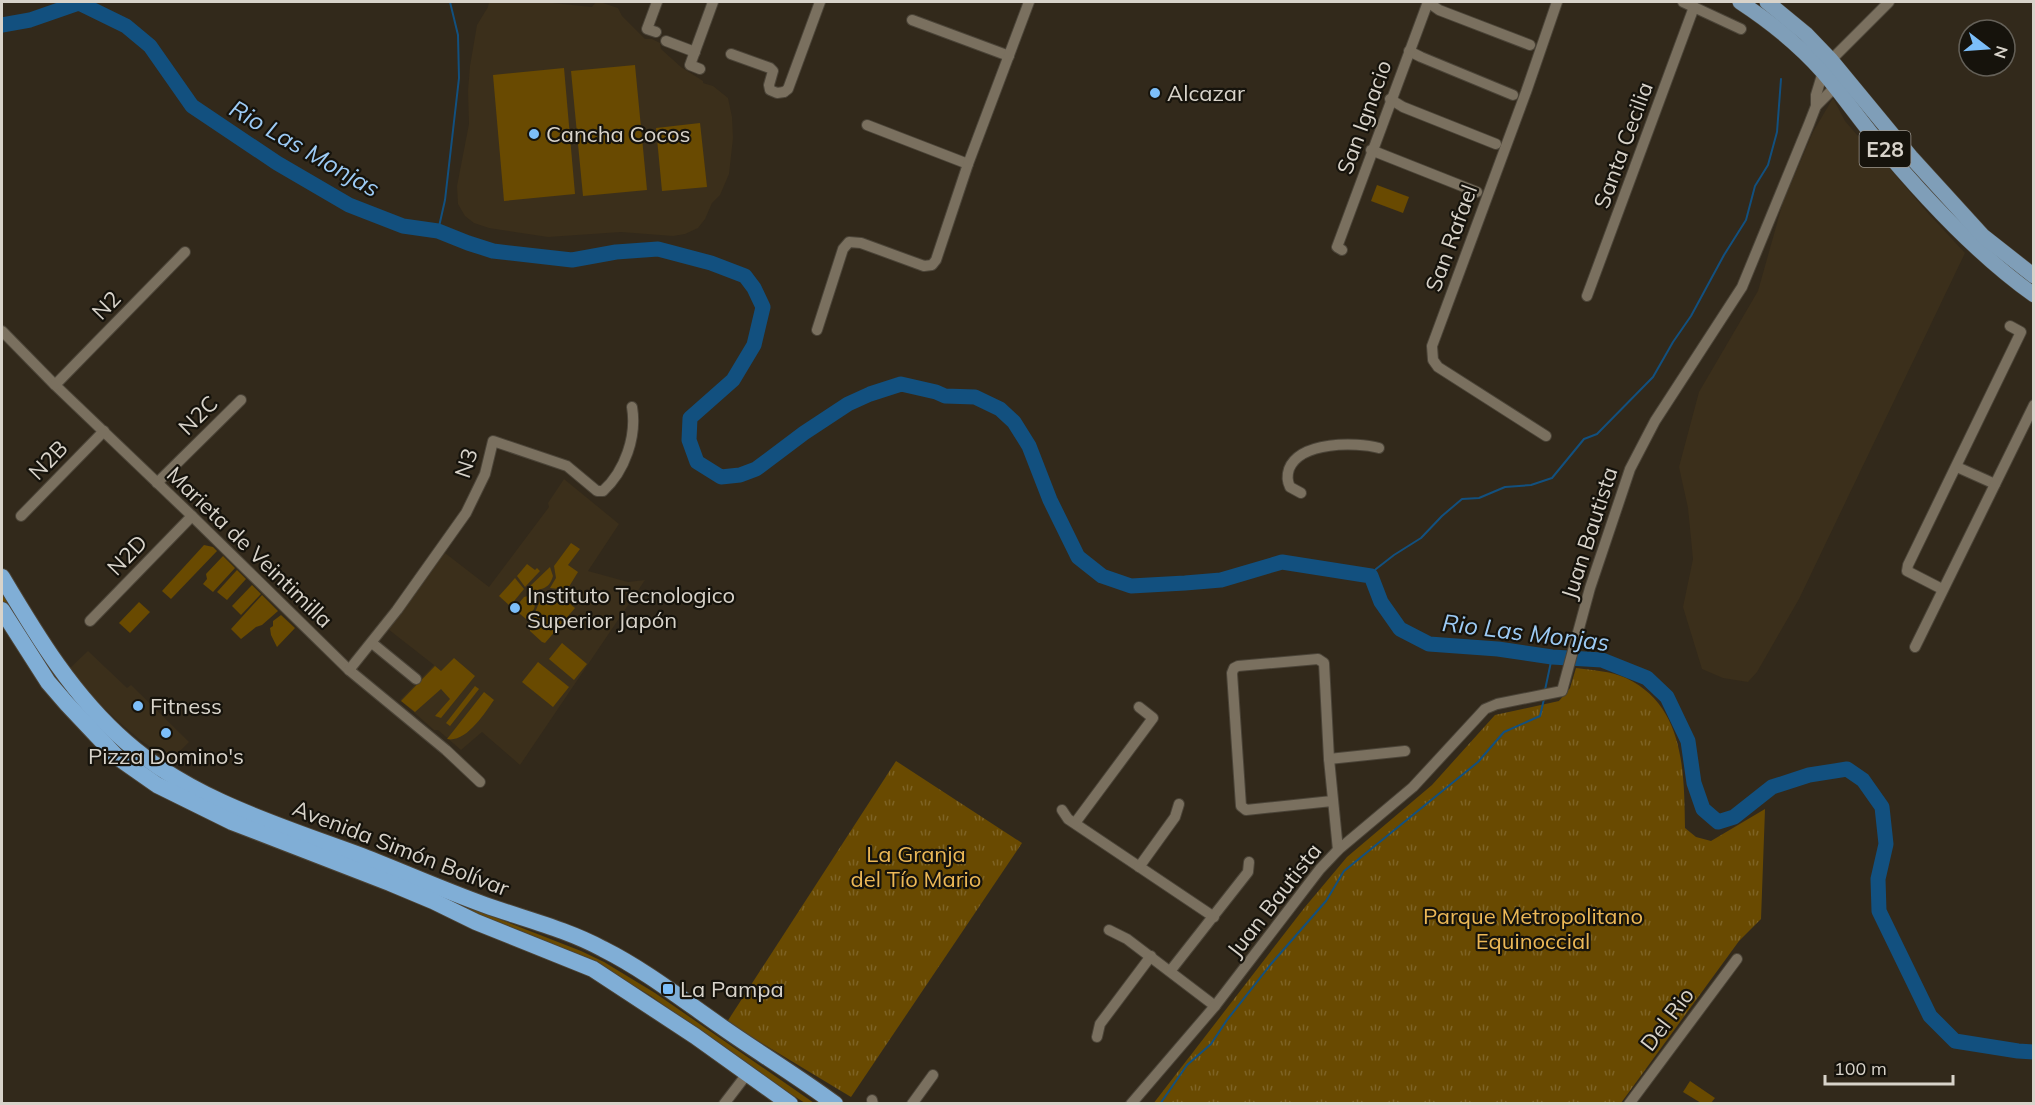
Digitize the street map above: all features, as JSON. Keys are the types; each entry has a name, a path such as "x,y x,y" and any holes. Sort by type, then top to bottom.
{"highway":[{"name":"Avenida Simón Bolívar","path":"2,577 56,664 87,703 127,743 159,767 235,808 484,905 568,933 604,949 668,989 835,1104"},
{"name":"Avenida Simón Bolívar","path":"2,610 48,682 73,711 117,757 157,785 232,822 390,883 476,922 593,969 695,1036 790,1104"}],"main road":[{"name":"E28","path":"1740,2 1798,48 1846,76 1911,157 1983,236 2034,276"},
{"name":"E28","path":"1767,2 1806,34 1827,66 1835,87 1875,138 1978,250 2034,295"}],"street":[{"path":"656,32 647,29 657,2"},
{"path":"700,69 690,65 713,2"},
{"path":"784,92 783,85 814,2"},
{"path":"731,54 770,68 773,71 770,90 777,93 784,92 788,89 820,2"},
{"path":"817,330 843,249 849,242 861,243 924,266 934,263 968,164 1029,2"},
{"path":"1428,2 1439,10 1530,45"},
{"name":"San Ignacio","path":"1340,249 1371,150 1428,2"},
{"name":"San Rafael","path":"1546,436 1438,367 1431,353 1557,2"},
{"path":"1683,2 1741,29"},
{"path":"1827,66 1889,2"},
{"name":"Santa Cecilia","path":"1587,296 1694,7"},
{"path":"912,20 1009,56"},
{"path":"666,41 695,52"},
{"path":"1409,51 1513,95"},
{"name":"Juan Bautista","path":"1131,1104 1215,1006 1308,884 1338,850 1413,787 1485,710 1497,704 1562,692 1590,588 1626,479 1655,421 1743,287 1816,106 1816,95 1827,66"},
{"name":"Juan Bautista","path":"1816,106 1846,76"},
{"path":"1390,99 1403,107 1496,144"},
{"path":"867,125 968,164"},
{"path":"1371,150 1478,192"},
{"name":"N2","path":"55,385 185,252"},
{"path":"1942,589 1907,571 1908,565 2021,332 2010,326"},
{"name":"Marieta de Veintimilla","path":"3,337 104,431 349,670 446,750 480,782"},
{"name":"N2C","path":"157,483 241,400"},
{"path":"1915,647 2034,405"},
{"name":"N3","path":"349,670 372,643 466,513 485,474 493,441 567,466 597,491 603,491 615,476 629,450 633,423 632,407"},
{"name":"N2B","path":"21,516 104,431"},
{"path":"1301,493 1290,487 1287,479 1292,464 1304,453 1323,447 1347,444 1362,444 1379,448"},
{"path":"1957,467 1995,484"},
{"name":"N2D","path":"90,621 192,516"},
{"path":"372,643 416,679"},
{"path":"1332,801 1246,810 1241,806 1232,673 1234,668 1317,659 1324,663 1332,801 1338,850"},
{"path":"1075,823 1153,718 1138,707"},
{"path":"1329,759 1405,751"},
{"path":"1139,867 1175,817 1179,804"},
{"path":"1062,810 1068,819 1214,917"},
{"path":"1171,970 1248,872 1249,862"},
{"path":"1109,930 1127,939 1171,970 1215,1006"},
{"path":"1097,1037 1100,1024 1151,956"},
{"name":"Del Rio","path":"1629,1104 1737,959"},
{"path":"724,1104 747,1074"},
{"path":"912,1104 933,1075"}],"shaded area":[{"path":"489,2 543,2 592,7 596,2 600,2 618,8 622,16 645,39 652,39 660,43 661,49 681,67 728,98 733,138 729,174 720,195 712,203 698,228 673,236 621,232 548,237 489,228 474,223 465,216 458,204 457,186 469,124 470,66 477,25"},
{"path":"1833,98 1845,121 1858,136 1869,144 1965,253 1799,599 1757,672 1748,682 1723,678 1702,669 1683,607 1693,559 1688,508 1679,467 1699,392 1758,291 1783,202 1813,132"},
{"name":"Instituto Tecnologico Superior Japón","path":"564,479 619,524 588,571 628,582 645,580 520,765 482,732 461,750 400,700 434,665 388,629 445,553 489,587 549,507 548,503"},
{"path":"88,651 127,688 131,685 189,742 170,761 119,722 69,669"}],"green space":[{"path":"635,65 647,190 583,196 571,71"},
{"name":"Cancha Cocos","path":"564,68 575,194 504,201 493,75"},
{"path":"700,123 707,187 662,191 656,128"},
{"path":"1377,185 1409,197 1403,213 1371,201"},
{"path":"571,543 580,549 568,565 578,572 567,590 550,588 556,578 554,566"},
{"path":"204,545 213,547 217,551 171,599 162,591"},
{"path":"223,556 235,568 213,592 203,584 207,579 206,574"},
{"path":"527,564 540,571 525,587 517,576"},
{"path":"550,567 553,576 549,584 527,592 528,588"},
{"path":"237,570 246,579 227,600 217,592"},
{"path":"515,578 524,589 510,606 499,596"},
{"path":"252,585 261,594 241,615 232,606"},
{"path":"2,591 29,637 129,753 471,908 604,962 655,993 814,1103 805,1103 759,1074 651,996 602,967 218,811 117,749 70,699 11,617 2,601"},
{"path":"548,592 561,594 560,596 575,608 545,643 530,631 539,603"},
{"path":"538,593 534,609 526,619 514,609 524,597"},
{"path":"262,595 278,611 241,639 231,629"},
{"path":"139,602 150,612 130,633 119,623"},
{"path":"281,615 295,628 277,647 270,628 273,626 273,621"},
{"path":"562,643 587,664 574,680 549,659"},
{"path":"454,658 475,676 441,718 435,716 450,699 441,689 415,712 401,701 435,666 441,671"},
{"path":"538,662 569,687 553,707 522,682"},
{"name":"Parque Metropolitano Equinoccial","path":"1576,668 1608,672 1626,678 1645,690 1660,705 1677,742 1684,785 1685,828 1696,837 1711,841 1765,809 1761,919 1739,941 1621,1103 1153,1104 1305,907 1347,857 1432,785 1495,715 1559,701 1570,688"},
{"path":"475,686 479,689 450,726 446,723"},
{"path":"484,692 494,700 480,720 461,737 447,739"},
{"name":"La Granja del Tío Mario","path":"896,761 1022,843 851,1097 727,1022"},
{"path":"1690,1081 1715,1098 1711,1103 1701,1103 1683,1092"}],"waterway":[{"path":"438,231 445,200 459,78 458,35 450,2"},
{"name":"Rio Las Monjas","path":"2,25 30,20 79,3 126,26 150,46 192,106 277,163 349,205 403,226 438,231 493,251 572,260 616,252 658,249 711,263 745,276 763,307 754,345 733,380 690,418 689,440 697,462 721,477 740,475 756,469 848,404 901,384 945,396 975,397 1000,409 1014,422 1029,446 1050,500 1078,557 1102,576 1131,586 1185,583 1221,580 1282,562 1371,576 1381,602 1400,629 1429,644 1602,660 1647,678 1667,697 1688,741 1694,783 1703,809 1718,822 1734,817 1772,787 1809,775 1847,769 1863,780 1882,807 1886,844 1878,879 1879,911 1930,1016 1955,1041 2034,1052"},
{"path":"1371,576 1394,555 1421,538 1462,499 1479,498 1505,487 1531,485 1552,478 1584,439 1597,434 1653,377 1746,220 1755,186 1768,165 1777,132 1781,79"},
{"path":"1545,690 1552,657"},
{"path":"1160,1104 1187,1065 1211,1044 1271,964 1326,901 1344,871 1478,762 1504,732 1540,716 1544,699"}],"place":[{"name":"Alcazar","path":"1155,93"},
{"name":"Cancha Cocos","path":"534,134"},
{"name":"Instituto Tecnologico Superior Japón","path":"515,608"},
{"name":"Fitness","path":"138,706"},
{"name":"Pizza Domino's","path":"166,733"},
{"name":"La Pampa","path":"668,989"}]}
